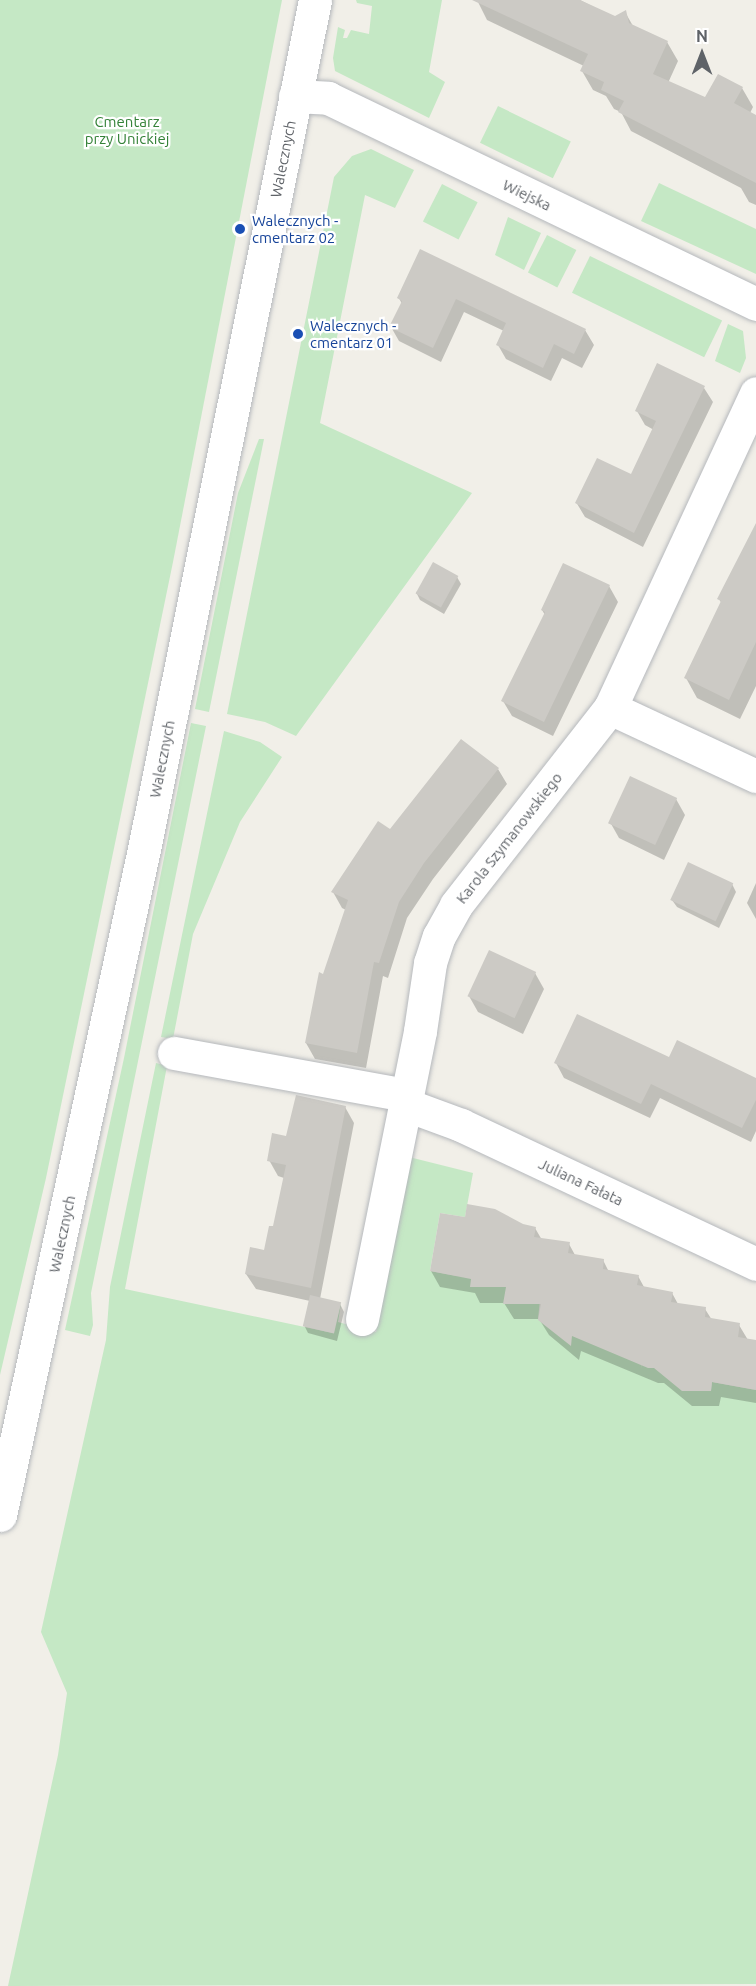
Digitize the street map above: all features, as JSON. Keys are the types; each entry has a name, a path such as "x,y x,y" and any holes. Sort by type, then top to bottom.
{"street":[{"name":"Walecznych","path":"0,1515 144,849 315,0"},
{"name":"Wiejska","path":"295,96 328,98 756,304"},
{"name":"Karola Szymanowskiego","path":"362,1319 397,1098 430,963 439,936 456,905 610,708 756,393"},
{"path":"610,708 756,776"},
{"name":"Juliana Fałata","path":"174,1053 397,1098 460,1125 756,1264"}],"green space":[{"name":"Cmentarz przy Unickiej","path":"0,0 282,0 173,562 46,1178 0,1375"},
{"path":"356,0 442,0 429,72 445,82 429,118 335,71 333,58 338,27 345,30 343,38 347,38 351,30 369,34 372,6 357,3"},
{"path":"498,106 571,142 553,178 480,143"},
{"path":"371,149 414,170 395,208 365,195 320,423 472,493 296,736 265,722 227,714 334,177 352,156"},
{"path":"659,183 756,229 756,274 641,221"},
{"path":"442,184 478,202 459,240 423,221"},
{"path":"508,217 541,233 524,270 495,255"},
{"path":"547,235 576,250 557,287 528,272"},
{"path":"590,256 722,320 704,357 572,293"},
{"path":"728,324 743,331 746,358 740,373 715,361"},
{"path":"259,439 264,439 209,712 195,709 238,493"},
{"path":"191,723 206,726 91,1293 93,1325 90,1336 65,1330 124,1058"},
{"path":"224,731 260,742 282,757 240,822 193,934 173,1039 161,1037"},
{"path":"156,1063 167,1066 125,1289 333,1333 341,1303 338,1322 376,1332 409,1157 473,1173 465,1217 440,1213 430,1271 457,1276 473,1268 471,1287 472,1285 507,1285 540,1300 538,1319 609,1333 607,1352 611,1334 643,1349 641,1368 645,1349 711,1390 712,1382 756,1390 756,1984 8,1986 58,1755 67,1693 41,1632 106,1340 110,1287"}],"building":[{"path":"472,0 580,0 615,16 626,10 629,23 668,41 653,74 705,97 718,74 743,87 734,103 756,115 756,183 618,112 624,101 601,90 604,82 580,71 588,54"},
{"path":"420,249 586,329 574,354 554,344 543,368 496,345 506,323 456,299 433,348 389,327 402,301 397,298"},
{"path":"657,363 705,386 634,533 575,503 597,458 631,474 656,421 635,411"},
{"path":"756,523 756,642 729,700 684,678 721,601 717,599"},
{"path":"433,562 458,576 441,608 416,593"},
{"path":"563,563 610,585 544,722 501,701 545,612 541,610"},
{"path":"461,739 499,768 424,863 399,902 379,963 374,962 357,1053 305,1043 319,972 323,974 348,900 331,892 378,821 390,829"},
{"path":"630,776 677,798 655,845 608,823"},
{"path":"688,862 733,883 716,921 670,900"},
{"path":"489,950 536,972 515,1018 467,996"},
{"path":"577,1014 669,1057 677,1040 756,1078 756,1100 742,1128 651,1084 641,1104 554,1063"},
{"path":"296,1095 346,1106 311,1288 245,1274 250,1247 264,1250 269,1226 273,1226 286,1165 267,1161 272,1133 286,1136"},
{"path":"467,1204 495,1209 523,1224 536,1227 534,1237 570,1242 568,1253 604,1259 603,1269 639,1275 637,1285 673,1292 671,1302 706,1307 705,1317 740,1323 738,1337 756,1340 756,1390 712,1382 711,1391 682,1391 654,1368 648,1368 572,1336 571,1346 538,1320 541,1304 503,1304 506,1287 470,1287 471,1279 430,1271 440,1213 465,1217"},
{"path":"310,1295 341,1302 334,1333 303,1326"}],"place":[{"name":"Walecznych - cmentarz 02","path":"240,229"},
{"name":"Walecznych - cmentarz 01","path":"298,334"}]}
